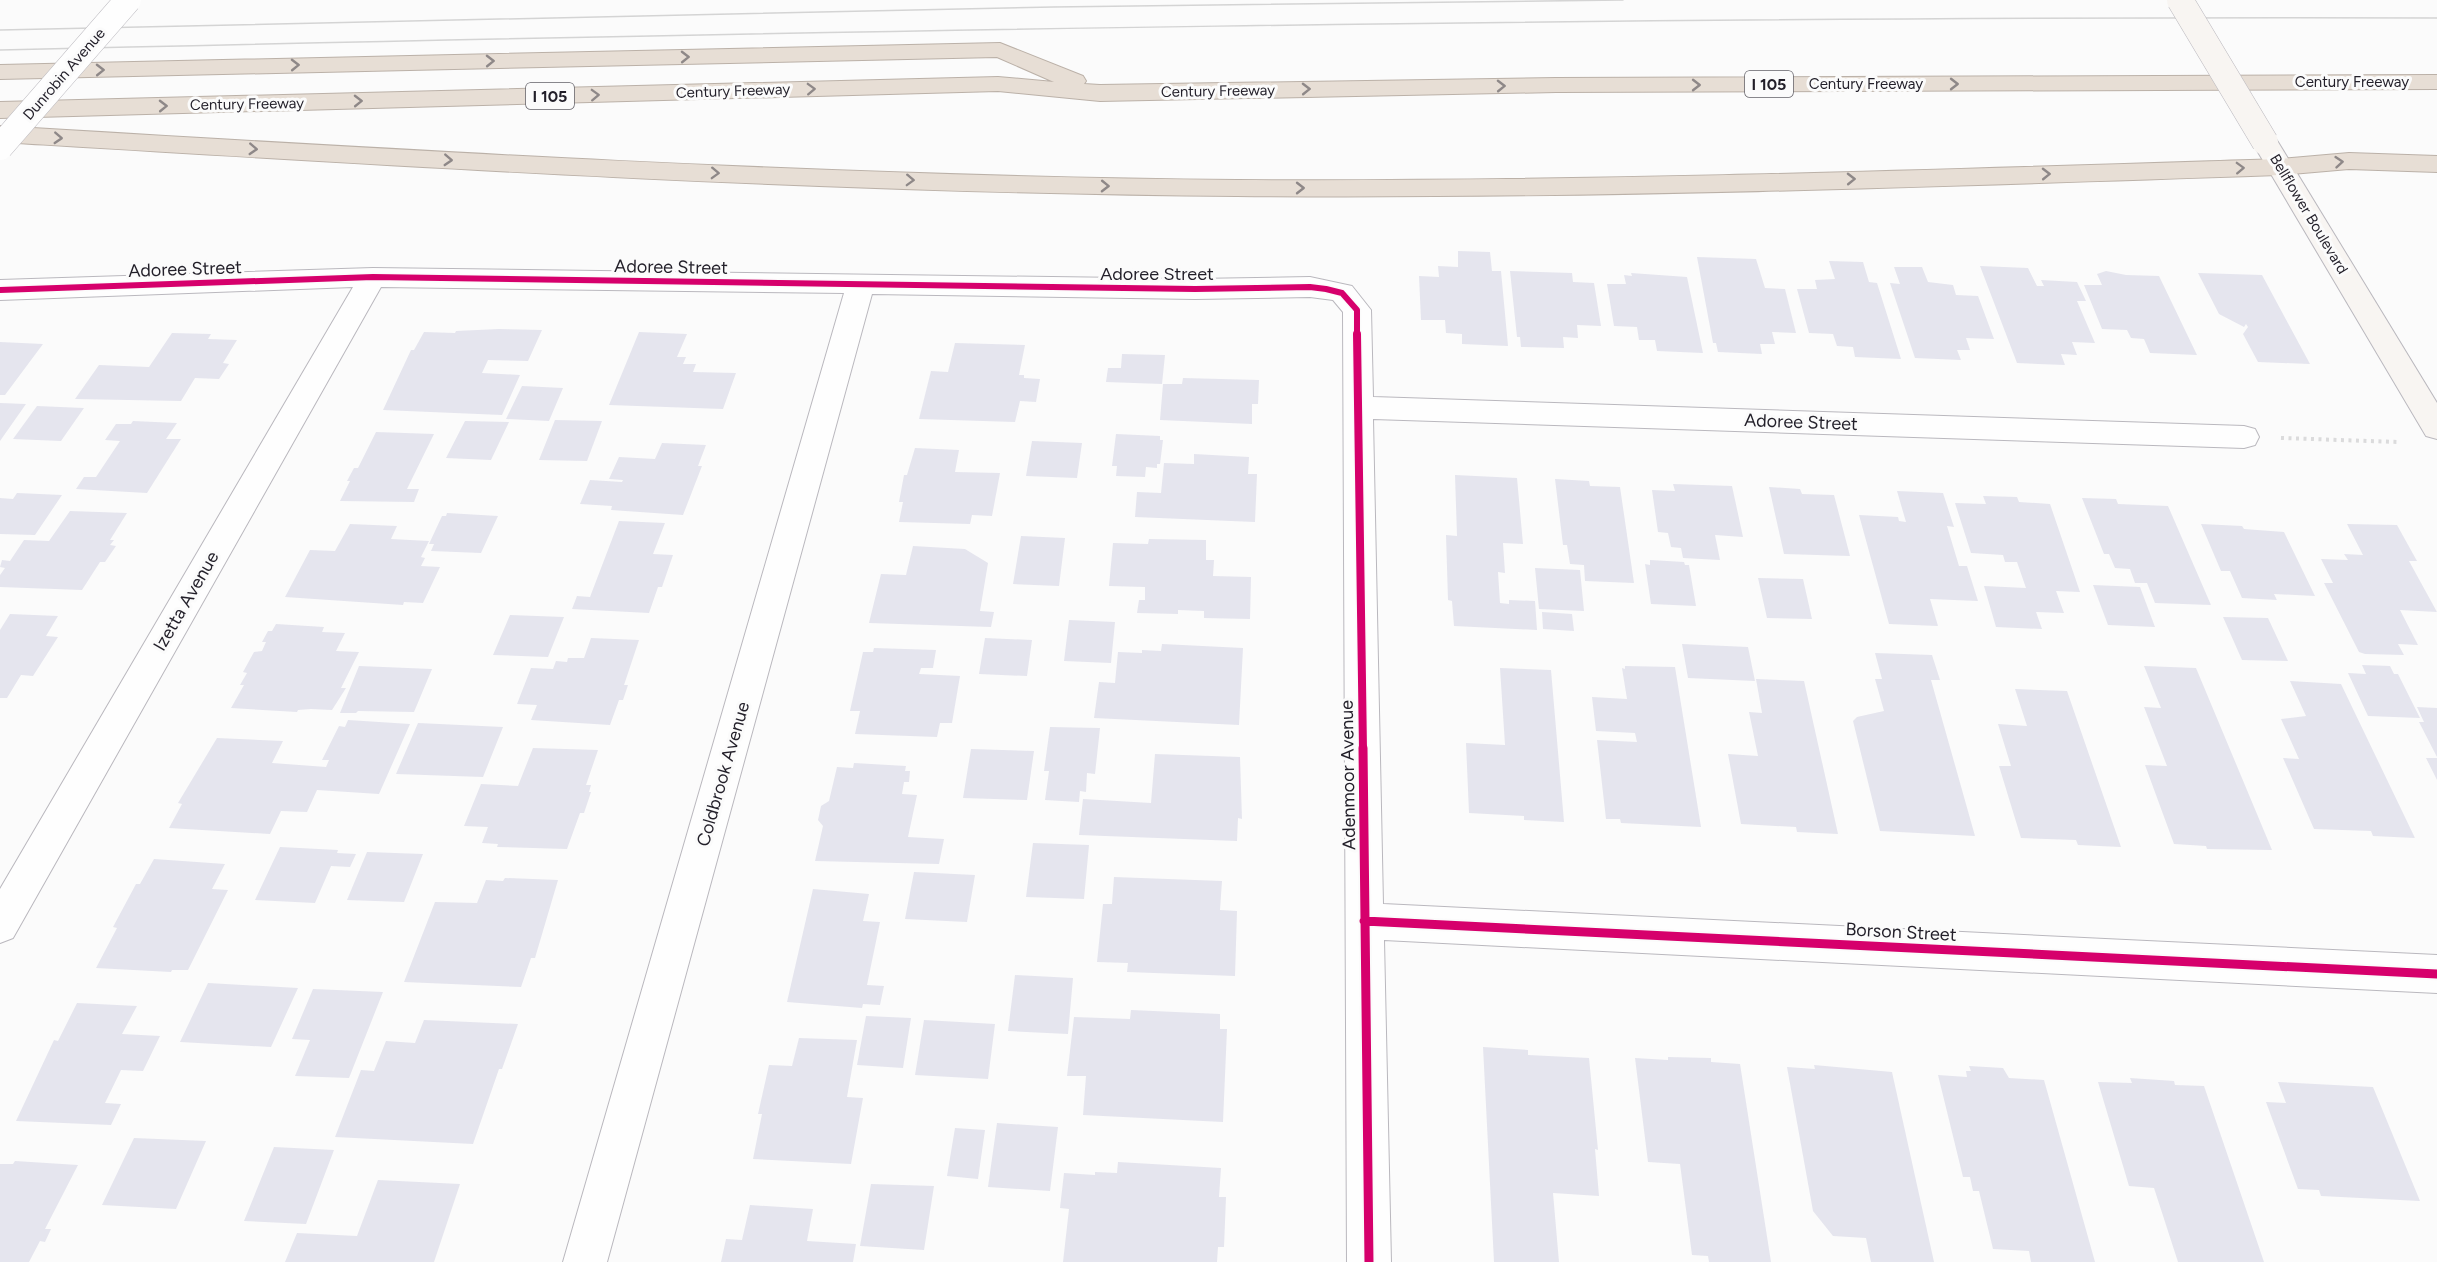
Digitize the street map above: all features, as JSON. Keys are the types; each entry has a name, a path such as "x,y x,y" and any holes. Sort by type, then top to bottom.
{"highway":[{"path":"0,72 1000,50 1100,93"},
{"name":"Century Freeway","path":"0,110 998,84 1100,93 1556,85 2437,82"},
{"path":"0,134 656,171 1088,186 1224,188 1500,189 2280,167 2349,161 2437,164"}],"main road":[{"name":"Bellflower Boulevard","path":"2180,0 2437,428"}],"street":[{"name":"Dunrobin Avenue","path":"0,147 128,0"},
{"name":"Adoree Street","path":"0,290 373,277 860,286 1183,289 1310,287 1342,293"},
{"name":"Izetta Avenue","path":"0,925 373,277"},
{"name":"Coldbrook Avenue","path":"585,1262 860,286"},
{"name":"Adenmoor Avenue","path":"1342,293 1357,310 1369,1262"},
{"name":"Adoree Street","path":"1359,408 2244,437"},
{"name":"Borson Street","path":"1364,921 2437,974"}],"path":[{"path":"2244,437 2402,442"}],"building":[{"path":"1458,251 1490,252 1492,271 1501,271 1508,346 1462,344 1462,334 1446,333 1445,320 1421,320 1419,276 1439,277 1438,266 1458,267"},
{"path":"1697,257 1756,259 1765,288 1785,289 1796,333 1772,332 1775,344 1760,344 1762,354 1718,352 1716,343 1713,343"},
{"path":"1829,261 1863,262 1869,282 1877,283 1901,359 1855,357 1853,347 1837,346 1833,334 1809,333 1797,289 1817,289 1815,280 1835,279"},
{"path":"1980,266 2028,268 2037,286 2044,286 2041,280 2077,282 2086,301 2077,301 2095,343 2072,342 2077,355 2061,354 2065,365 2017,363"},
{"path":"1894,267 1922,267 1928,282 1953,285 1956,295 1978,296 1994,339 1966,338 1970,350 1957,350 1961,360 1915,358 1890,283 1900,284"},
{"path":"1510,271 1572,273 1573,282 1594,283 1601,326 1577,325 1578,338 1563,337 1564,348 1521,347 1520,337 1517,337"},
{"path":"2106,271 2126,275 2159,276 2197,355 2150,353 2144,339 2131,338 2127,330 2102,329 2084,285 2102,285 2097,274"},
{"path":"1631,273 1687,277 1703,353 1657,351 1655,340 1639,340 1637,327 1614,326 1607,284 1626,284 1624,275 1632,276"},
{"path":"2198,273 2262,275 2310,364 2258,362 2243,334 2248,327 2246,324 2244,327 2219,314"},
{"path":"542,330 528,361 488,360 482,373 520,375 502,415 383,410 411,350 414,350 424,332 455,333 456,331"},
{"path":"639,332 687,334 677,357 686,357 683,364 696,364 693,372 736,373 723,409 609,405"},
{"path":"172,333 211,334 208,339 237,340 223,363 229,364 219,379 195,378 181,401 75,399 99,365 149,367"},
{"path":"0,342 43,344 5,395 0,395"},
{"path":"955,343 1025,345 1019,375 1024,375 1024,378 1040,379 1036,402 1020,401 1015,422 919,419 931,371 948,372"},
{"path":"1122,354 1165,355 1162,384 1106,382 1108,368 1121,368"},
{"path":"1183,378 1259,380 1258,404 1252,404 1252,424 1160,420 1163,384 1182,384"},
{"path":"522,386 563,388 549,421 506,419"},
{"path":"0,403 26,404 0,441"},
{"path":"37,406 84,408 61,441 13,439"},
{"path":"555,420 602,421 587,461 539,460"},
{"path":"133,421 177,423 166,439 181,439 147,493 76,489 84,477 96,477 120,441 105,440 116,424 131,424"},
{"path":"465,421 509,422 491,460 446,458"},
{"path":"376,432 434,434 407,489 419,489 414,502 340,501 350,481 347,481 354,468 358,468"},
{"path":"1116,434 1160,436 1160,440 1163,440 1160,464 1157,464 1157,468 1146,467 1145,477 1116,476 1117,466 1112,466"},
{"path":"1032,441 1082,443 1077,478 1026,476"},
{"path":"662,443 706,445 698,466 702,466 683,515 611,510 612,506 580,504 590,480 622,482 623,480 609,479 619,457 655,459"},
{"path":"915,448 959,450 955,472 1000,473 992,516 972,515 970,524 899,522 903,502 899,502 904,475 907,475"},
{"path":"1194,454 1249,457 1248,474 1257,474 1255,522 1135,517 1137,492 1161,493 1164,463 1194,464"},
{"path":"1455,475 1517,478 1523,544 1503,543 1505,573 1498,572 1500,603 1509,604 1509,600 1535,601 1537,630 1454,626 1452,601 1448,600 1446,535 1457,536"},
{"path":"1555,479 1589,481 1590,486 1620,487 1634,583 1585,581 1584,565 1570,564 1567,545 1563,545"},
{"path":"1673,484 1732,486 1743,537 1715,535 1720,560 1683,558 1681,548 1671,547 1668,533 1658,532 1652,490 1675,491"},
{"path":"1769,487 1800,489 1802,494 1834,495 1850,556 1784,554"},
{"path":"1897,491 1943,493 1954,527 1947,526 1959,566 1967,566 1978,601 1930,599 1938,626 1889,624 1859,515 1898,517 1899,521 1906,522"},
{"path":"17,493 62,495 35,535 0,534 0,498 13,499"},
{"path":"1983,496 2017,497 2019,502 2050,504 2080,592 2056,591 2064,613 2036,612 2042,629 1996,627 1984,586 2026,588 2017,562 2005,562 2003,555 1971,553 1955,503 1986,504"},
{"path":"2082,498 2116,499 2118,504 2168,506 2211,605 2155,603 2147,583 2135,583 2130,569 2115,568 2109,554 2104,554"},
{"path":"70,511 127,513 110,540 114,540 110,545 116,546 105,562 100,562 82,590 0,587 0,575 5,568 0,567 2,560 10,561 24,540 49,541"},
{"path":"447,513 498,516 481,553 431,551 434,544 429,544 442,516 446,516"},
{"path":"619,521 665,523 653,554 673,555 662,587 658,587 649,613 572,609 577,596 590,597"},
{"path":"350,524 397,526 391,539 429,541 421,557 425,558 421,566 440,567 423,603 404,602 403,605 285,597 310,550 335,551"},
{"path":"2201,524 2242,526 2244,529 2284,532 2315,596 2274,594 2277,600 2242,598 2230,571 2221,571"},
{"path":"2347,524 2397,525 2417,561 2409,561 2437,612 2400,610 2418,645 2398,644 2404,655 2359,652 2324,583 2333,583 2321,559 2348,560 2344,554 2363,555"},
{"path":"1021,536 1065,538 1059,586 1013,584"},
{"path":"1149,539 1206,540 1206,560 1214,560 1213,576 1251,577 1250,619 1204,618 1204,611 1178,610 1178,614 1137,613 1139,600 1145,600 1145,587 1109,586 1113,543 1148,544"},
{"path":"913,546 965,549 988,563 980,611 994,612 991,627 869,623 881,574 906,575"},
{"path":"1650,560 1684,562 1685,565 1689,565 1696,606 1651,604 1645,564 1650,565"},
{"path":"1535,568 1580,570 1584,611 1539,609"},
{"path":"1758,578 1803,579 1812,619 1767,618"},
{"path":"2093,585 2140,587 2155,627 2108,625"},
{"path":"1542,612 1572,614 1574,631 1543,629"},
{"path":"10,614 58,616 46,636 58,637 33,676 21,675 7,698 0,698 0,630"},
{"path":"510,615 564,617 548,657 493,655"},
{"path":"2223,617 2268,618 2288,661 2242,660"},
{"path":"1069,620 1115,622 1111,663 1064,661"},
{"path":"276,624 324,627 322,632 345,633 336,651 359,652 341,688 346,688 332,710 311,709 297,712 231,708 244,685 240,685 247,673 243,672 254,652 262,651 266,642 262,642 268,631 272,631"},
{"path":"591,638 639,640 624,685 628,685 623,700 619,700 610,725 531,720 537,705 517,704 531,668 553,669 556,661 567,662 568,658 584,658"},
{"path":"985,638 1032,640 1027,676 979,674"},
{"path":"1162,644 1243,648 1239,725 1094,718 1099,682 1115,683 1118,652 1161,651"},
{"path":"1682,644 1748,647 1755,681 1688,678"},
{"path":"874,648 936,650 933,668 921,668 919,674 960,676 952,723 940,723 937,737 855,734 860,711 850,711 863,652 873,652"},
{"path":"1875,653 1932,655 1940,680 1931,680 1975,836 1880,831 1853,721 1857,717 1884,711 1875,679 1882,679"},
{"path":"2362,665 2390,666 2394,674 2398,674 2420,718 2368,716 2348,673 2366,674"},
{"path":"359,666 432,669 414,712 340,713"},
{"path":"1625,666 1675,667 1701,827 1621,823 1620,819 1606,819 1597,740 1637,742 1635,733 1596,731 1592,697 1627,699 1622,668 1625,669"},
{"path":"2144,666 2196,668 2272,850 2207,849 2206,846 2174,844 2145,765 2167,766 2144,707 2161,708"},
{"path":"1500,668 1551,670 1564,822 1524,820 1524,816 1469,813 1466,743 1505,745"},
{"path":"1756,679 1804,681 1838,834 1797,832 1796,827 1741,824 1728,754 1758,756 1749,712 1762,713"},
{"path":"2290,681 2341,684 2415,838 2373,836 2371,831 2314,829 2283,758 2299,759 2281,719 2306,716"},
{"path":"2015,689 2067,691 2121,847 2078,845 2076,840 2021,838 1999,766 2011,766 1998,724 2027,726"},
{"path":"2417,707 2437,708 2437,757 2419,722 2424,722"},
{"path":"348,720 410,724 379,794 317,790 307,812 281,811 270,834 169,828 182,804 178,803 217,738 283,741 272,763 326,767 329,760 322,760 339,726 345,727"},
{"path":"418,723 503,727 483,777 396,774"},
{"path":"1050,727 1100,728 1095,774 1087,773 1086,792 1080,791 1079,802 1045,800 1049,771 1044,771"},
{"path":"533,748 598,750 586,785 591,785 589,792 591,792 584,813 580,813 567,849 497,847 498,844 482,843 488,827 464,826 481,784 518,786"},
{"path":"971,749 1034,751 1027,800 963,798"},
{"path":"1155,754 1240,757 1242,819 1238,818 1237,841 1079,835 1083,799 1151,803"},
{"path":"2426,758 2437,758 2437,780"},
{"path":"854,763 906,766 905,771 910,771 909,782 904,782 902,794 917,795 908,837 944,839 939,864 815,861 823,826 818,820 821,806 829,801 837,767 853,768"},
{"path":"1033,843 1089,845 1084,899 1026,897"},
{"path":"280,847 338,850 337,853 356,854 350,867 331,866 315,903 255,900"},
{"path":"367,852 423,854 404,902 347,900"},
{"path":"154,859 225,864 212,889 228,890 188,970 172,970 171,972 96,968 117,928 113,927 136,884 140,884"},
{"path":"914,872 975,875 967,922 905,919"},
{"path":"1114,877 1222,881 1220,910 1237,911 1235,976 1127,972 1128,963 1097,962 1103,904 1112,904"},
{"path":"505,878 558,880 535,958 531,958 521,987 404,982 435,902 477,903 486,880 503,881"},
{"path":"813,889 869,894 863,921 880,922 867,985 884,986 880,1005 863,1004 862,1008 787,1002"},
{"path":"1015,975 1073,978 1068,1034 1008,1031"},
{"path":"208,983 298,988 271,1047 180,1042"},
{"path":"313,989 383,992 349,1078 295,1076 310,1040 292,1039"},
{"path":"77,1003 137,1006 122,1034 160,1036 143,1071 121,1070 105,1103 121,1104 111,1125 16,1121 54,1040 58,1041"},
{"path":"1131,1010 1220,1014 1220,1029 1227,1029 1223,1122 1083,1115 1086,1076 1067,1076 1074,1017 1130,1019"},
{"path":"866,1016 911,1018 903,1068 857,1065"},
{"path":"424,1020 518,1024 502,1069 499,1069 473,1144 335,1137 361,1070 374,1071 386,1041 415,1043"},
{"path":"924,1020 995,1024 988,1079 915,1075"},
{"path":"799,1038 857,1040 847,1097 863,1098 851,1164 753,1159 762,1114 758,1114 769,1065 792,1066"},
{"path":"1483,1047 1528,1050 1528,1055 1589,1058 1598,1150 1595,1149 1599,1196 1553,1193 1559,1262 1494,1262"},
{"path":"1668,1057 1711,1058 1711,1062 1740,1064 1771,1262 1709,1262 1708,1256 1692,1255 1680,1164 1648,1162 1635,1058 1668,1060"},
{"path":"1814,1065 1892,1072 1934,1262 1871,1262 1866,1238 1833,1236 1813,1211 1787,1067 1815,1069"},
{"path":"1969,1066 2003,1068 2009,1078 2044,1080 2095,1262 2031,1262 2029,1251 1993,1249 1979,1191 1973,1191 1970,1177 1963,1177 1938,1075 1967,1077 1966,1071 1971,1071"},
{"path":"2130,1078 2174,1081 2175,1085 2204,1086 2264,1262 2178,1262 2154,1188 2129,1186 2098,1082 2132,1083"},
{"path":"2278,1082 2373,1087 2420,1201 2321,1196 2319,1190 2298,1189 2266,1102 2286,1103"},
{"path":"997,1123 1058,1127 1050,1191 988,1187"},
{"path":"955,1128 985,1130 978,1179 947,1176"},
{"path":"134,1138 206,1141 176,1209 102,1205"},
{"path":"274,1147 334,1150 306,1224 244,1221"},
{"path":"15,1161 78,1165 45,1229 51,1229 45,1242 40,1241 29,1262 0,1262 0,1164 13,1164"},
{"path":"1118,1162 1221,1168 1219,1197 1226,1197 1224,1247 1218,1247 1217,1262 1063,1262 1069,1209 1060,1208 1064,1173 1095,1175 1095,1172 1117,1173"},
{"path":"378,1180 460,1184 434,1262 285,1262 297,1233 357,1236"},
{"path":"871,1184 934,1186 924,1250 860,1246"},
{"path":"750,1205 813,1209 807,1241 856,1244 853,1262 721,1262 726,1239 742,1240"}],"tram line":[{"path":"0,30 1053,7 1623,0"},
{"path":"0,50 1218,26 1827,19 2437,18"}],"cycle path":[{"path":"0,290 373,277 1195,289 1310,287 1342,293 1357,310 1369,1262"},
{"path":"1364,921 2437,974"}]}
